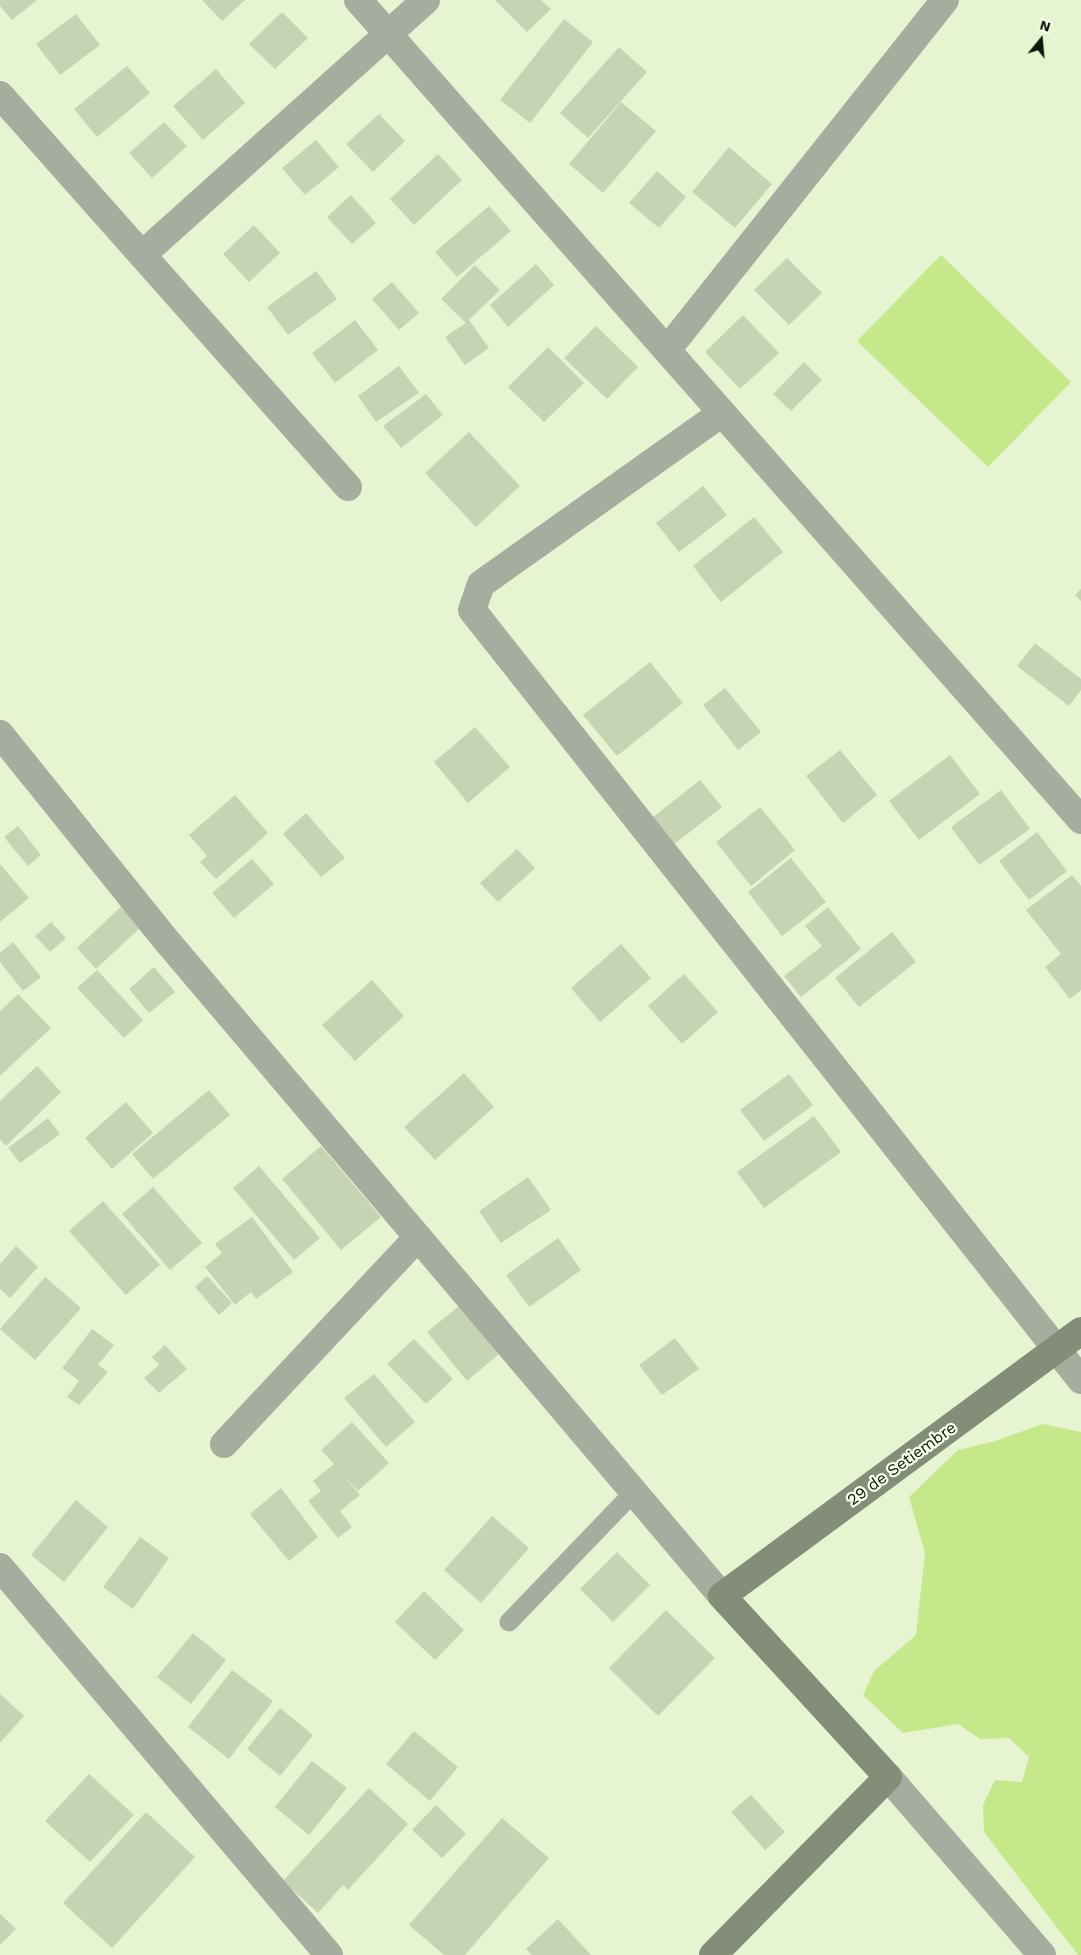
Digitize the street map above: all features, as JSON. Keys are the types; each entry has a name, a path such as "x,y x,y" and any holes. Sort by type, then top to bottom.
{"street":[{"path":"358,0 1081,820"},
{"path":"143,254 426,0"},
{"path":"667,350 945,0"},
{"path":"0,95 348,487"},
{"path":"722,413 481,584 472,610 1081,1380"},
{"path":"0,734 166,940 722,1596 888,1777 1042,1955"},
{"path":"224,1444 418,1236"},
{"name":"29 de Setiembre","path":"722,1596 1081,1331"},
{"path":"0,1567 329,1955"},
{"path":"712,1955 888,1777"}],"lane":[{"path":"509,1622 634,1492"}],"green space":[{"path":"941,255 1071,382 988,467 857,341"},
{"path":"1043,1424 1081,1432 1081,1955 1078,1955 984,1832 983,1805 995,1780 1022,1782 1029,1757 1009,1738 980,1739 958,1724 903,1733 863,1695 874,1671 916,1635 925,1553 909,1497 958,1450 992,1442"}],"building":[{"path":"0,0 37,0 12,20 0,6"},
{"path":"202,0 245,0 222,21"},
{"path":"495,0 541,0 551,9 527,32"},
{"path":"282,12 308,38 275,69 249,44"},
{"path":"76,14 100,45 60,75 36,44"},
{"path":"564,19 593,42 530,123 500,100"},
{"path":"619,47 647,72 588,138 560,113"},
{"path":"127,66 150,93 97,137 74,109"},
{"path":"216,69 245,103 203,140 173,106"},
{"path":"621,102 656,131 603,193 569,164"},
{"path":"379,114 405,141 373,172 346,144"},
{"path":"164,122 187,146 152,178 129,153"},
{"path":"316,140 339,167 305,195 282,168"},
{"path":"729,147 772,184 735,228 692,192"},
{"path":"438,154 462,180 414,225 390,199"},
{"path":"657,171 686,197 659,228 629,203"},
{"path":"351,195 376,223 352,244 327,217"},
{"path":"489,206 511,231 457,277 435,252"},
{"path":"254,225 280,253 249,282 223,254"},
{"path":"787,258 822,293 789,325 754,290"},
{"path":"536,264 554,285 508,327 490,305"},
{"path":"475,265 500,290 469,320 489,348 465,365 445,337 466,323 441,299"},
{"path":"316,271 337,299 288,335 267,307"},
{"path":"392,282 419,313 399,330 372,299"},
{"path":"743,315 779,353 740,389 705,352"},
{"path":"355,320 378,350 335,383 312,353"},
{"path":"596,326 638,367 607,399 564,358"},
{"path":"548,347 584,383 544,422 508,387"},
{"path":"804,362 822,380 791,411 773,394"},
{"path":"399,366 419,393 376,422 358,396"},
{"path":"426,394 443,415 401,448 383,426"},
{"path":"469,432 520,486 476,527 425,473"},
{"path":"703,486 727,515 679,552 656,523"},
{"path":"754,517 783,552 721,602 693,566"},
{"path":"1081,589 1081,601 1075,595"},
{"path":"1035,643 1081,679 1081,690 1069,706 1017,666"},
{"path":"650,662 683,703 617,756 583,715"},
{"path":"725,688 761,732 738,750 703,705"},
{"path":"475,727 510,767 468,803 434,762"},
{"path":"840,750 877,795 843,823 806,776"},
{"path":"950,755 980,794 919,840 889,801"},
{"path":"700,780 722,807 673,845 652,818"},
{"path":"1001,790 1030,829 979,865 951,827"},
{"path":"235,795 268,833 216,879 200,862 207,856 189,835"},
{"path":"760,807 795,850 751,886 716,842"},
{"path":"306,813 345,858 321,877 283,834"},
{"path":"18,826 41,855 28,866 4,837"},
{"path":"1037,832 1067,871 1029,900 999,861"},
{"path":"517,849 535,868 498,902 480,883"},
{"path":"791,858 826,902 782,936 748,892"},
{"path":"252,859 274,884 234,918 212,893"},
{"path":"0,864 29,898 0,922"},
{"path":"1072,875 1081,886 1081,990 1070,999 1045,967 1061,954 1026,910"},
{"path":"126,902 145,923 96,969 77,948"},
{"path":"828,907 861,949 801,997 784,976 822,946 805,926"},
{"path":"51,922 66,938 50,952 35,936"},
{"path":"892,932 916,962 859,1007 835,978"},
{"path":"13,942 41,977 23,991 0,962 0,953"},
{"path":"621,944 651,978 600,1022 571,988"},
{"path":"154,967 175,992 149,1013 129,989"},
{"path":"97,970 143,1020 124,1038 77,988"},
{"path":"684,974 718,1012 682,1044 648,1006"},
{"path":"372,980 404,1016 355,1061 322,1025"},
{"path":"18,994 51,1028 0,1076 0,1011"},
{"path":"37,1066 61,1092 6,1146 0,1139 0,1101"},
{"path":"464,1073 494,1107 435,1160 404,1127"},
{"path":"789,1074 813,1105 764,1141 740,1110"},
{"path":"209,1090 230,1115 153,1179 132,1154"},
{"path":"126,1102 153,1133 112,1169 85,1138"},
{"path":"814,1116 841,1152 764,1208 737,1172"},
{"path":"48,1118 60,1134 20,1163 8,1148"},
{"path":"321,1146 381,1217 341,1250 282,1179"},
{"path":"259,1166 320,1238 294,1260 233,1188"},
{"path":"528,1177 551,1210 501,1243 479,1211"},
{"path":"153,1187 202,1243 170,1270 122,1214"},
{"path":"103,1201 160,1265 126,1295 69,1231"},
{"path":"252,1217 293,1272 256,1299 251,1292 235,1305 205,1267 222,1253 215,1244"},
{"path":"558,1238 581,1270 529,1307 506,1275"},
{"path":"16,1246 38,1267 10,1298 0,1289 0,1264"},
{"path":"207,1276 232,1303 219,1315 195,1287"},
{"path":"45,1277 81,1308 35,1360 0,1329"},
{"path":"459,1306 499,1354 467,1381 427,1332"},
{"path":"92,1329 114,1345 98,1365 108,1372 79,1405 67,1397 79,1381 62,1368"},
{"path":"675,1338 699,1369 662,1395 639,1365"},
{"path":"414,1339 453,1379 426,1404 387,1364"},
{"path":"165,1345 187,1369 159,1393 144,1378 159,1365 152,1357"},
{"path":"374,1374 415,1422 386,1447 344,1398"},
{"path":"352,1422 389,1463 358,1491 341,1473 360,1495 340,1511 352,1527 338,1538 308,1501 321,1491 313,1481 334,1464 321,1450"},
{"path":"281,1488 318,1537 289,1561 250,1514"},
{"path":"76,1500 108,1527 64,1582 31,1555"},
{"path":"492,1516 529,1548 481,1603 444,1570"},
{"path":"140,1537 169,1558 133,1609 103,1587"},
{"path":"617,1552 650,1585 613,1622 580,1589"},
{"path":"424,1591 464,1630 435,1660 395,1622"},
{"path":"666,1610 715,1658 658,1716 609,1668"},
{"path":"193,1633 226,1660 191,1704 157,1677"},
{"path":"232,1670 273,1701 229,1759 188,1727"},
{"path":"0,1694 24,1716 0,1743"},
{"path":"280,1708 313,1735 280,1776 247,1749"},
{"path":"414,1731 458,1767 430,1801 386,1764"},
{"path":"312,1761 347,1788 309,1835 275,1807"},
{"path":"89,1774 134,1815 90,1862 45,1821"},
{"path":"369,1788 408,1824 348,1890 343,1885 318,1913 283,1881"},
{"path":"751,1795 785,1832 765,1850 731,1812"},
{"path":"436,1805 466,1834 442,1858 412,1830"},
{"path":"146,1812 195,1857 112,1948 63,1903"},
{"path":"502,1818 549,1858 465,1955 444,1955 409,1925"},
{"path":"0,1914 16,1929 0,1945"},
{"path":"558,1919 591,1955 532,1955 526,1949"}]}
